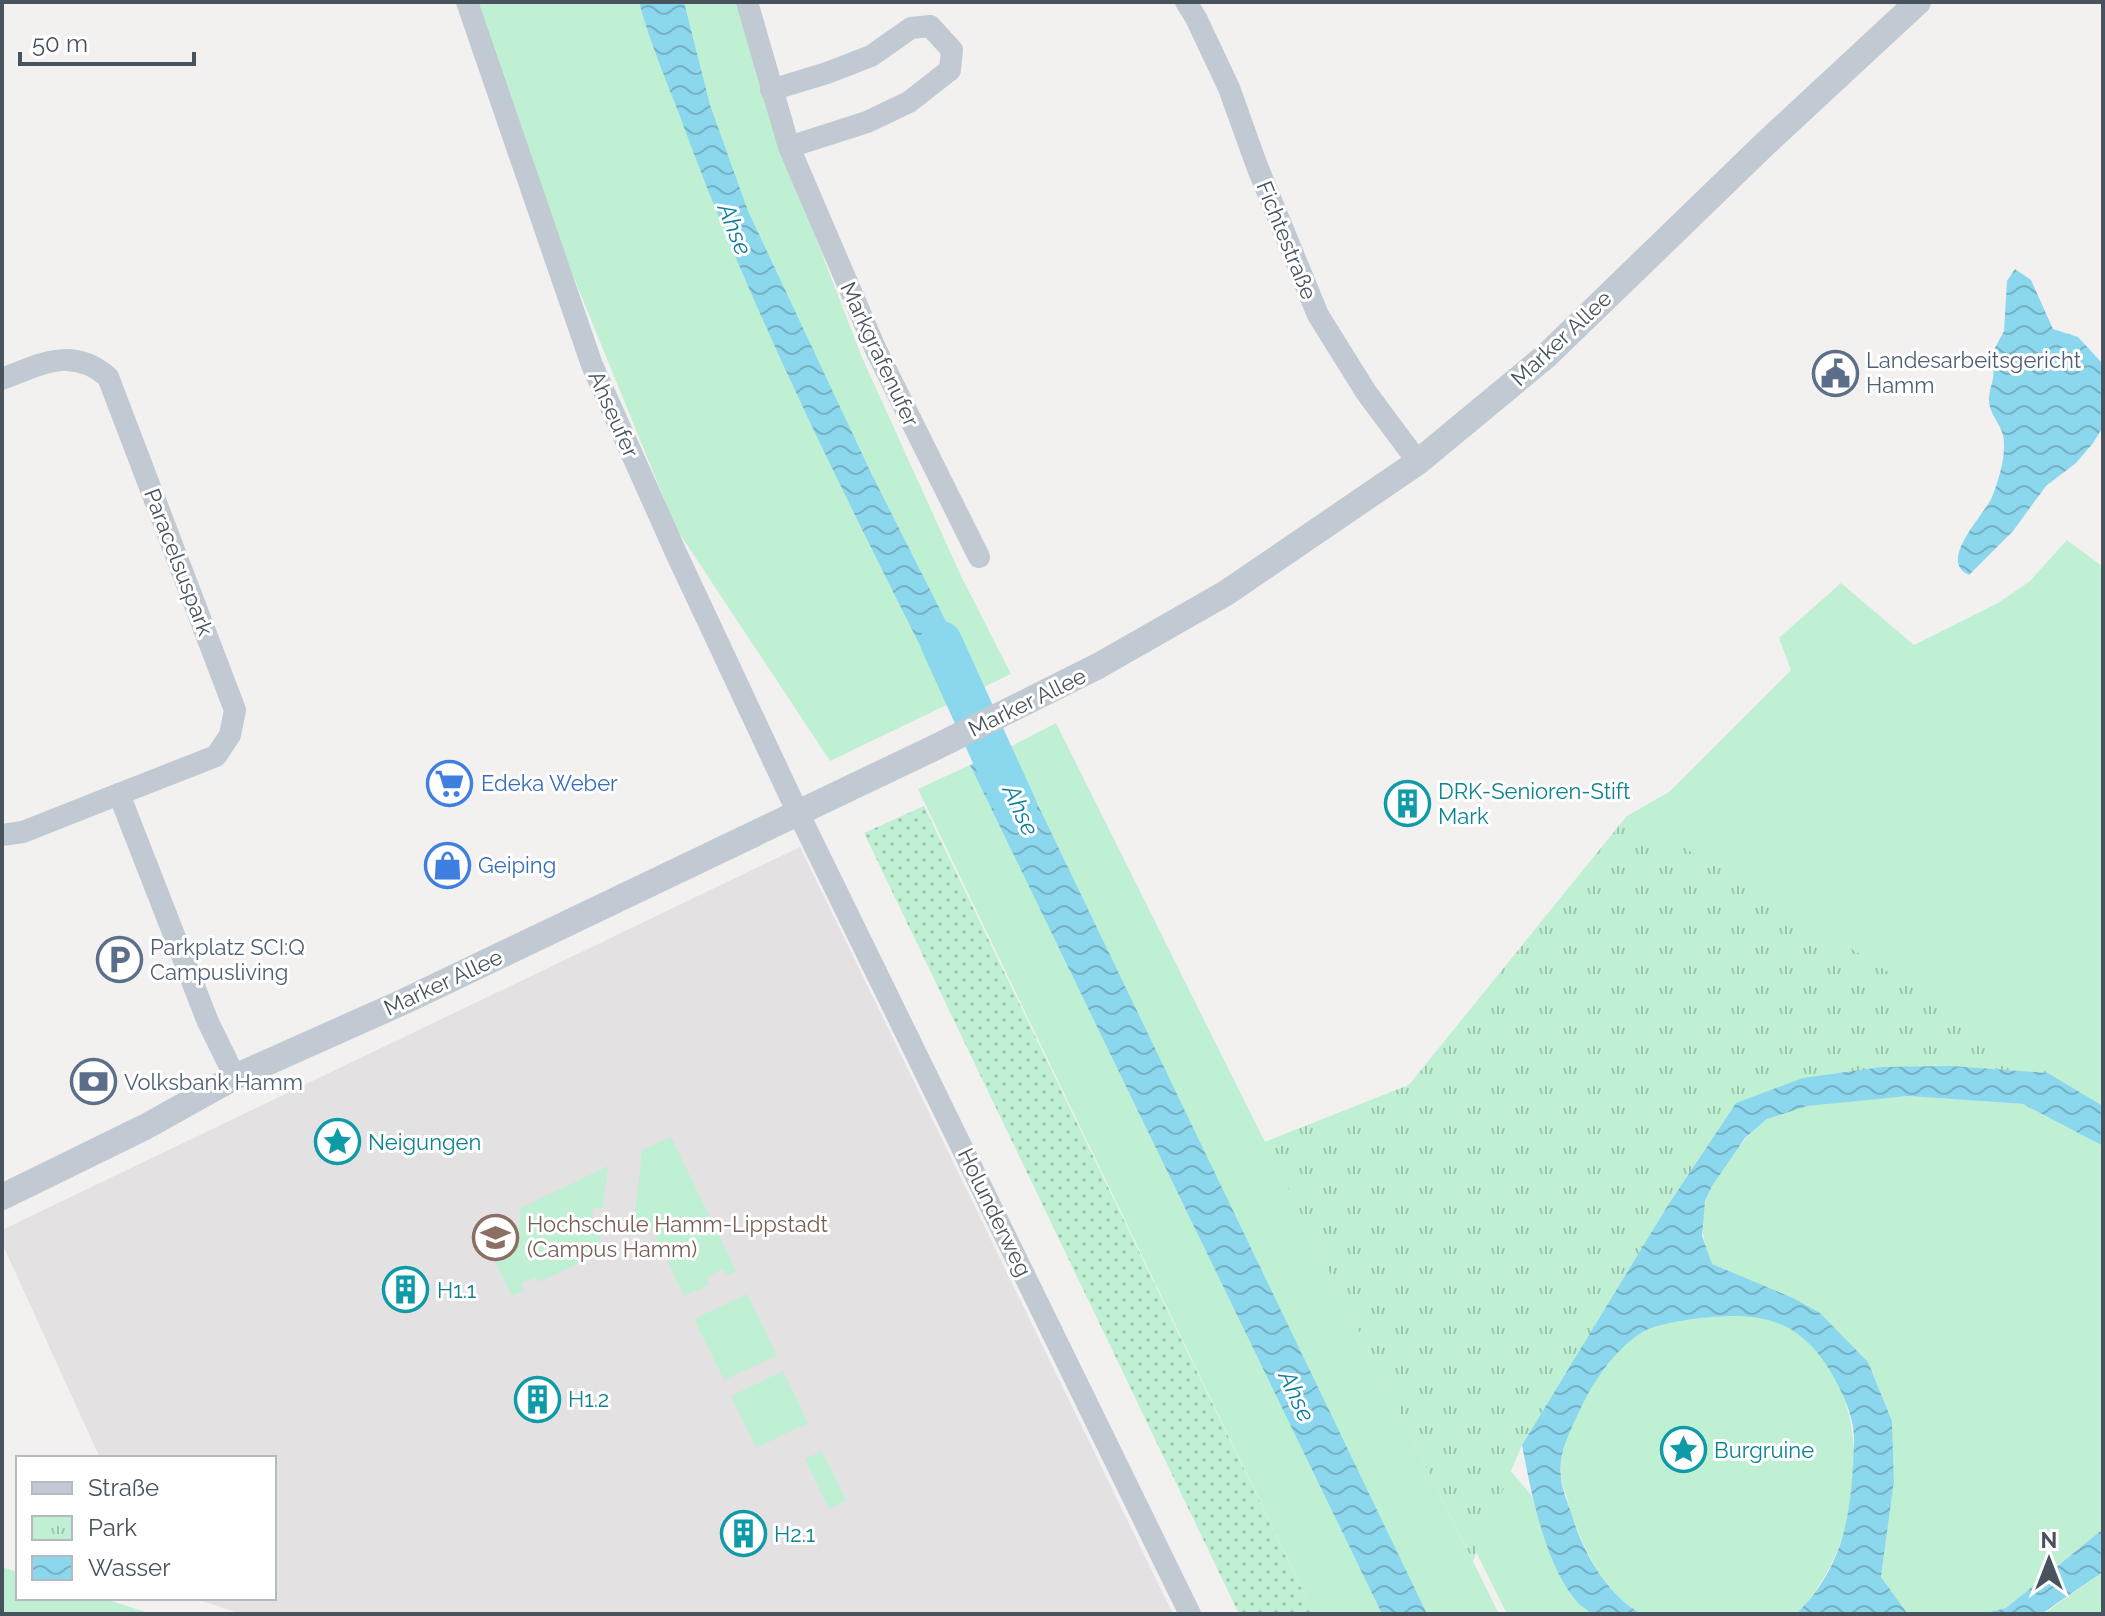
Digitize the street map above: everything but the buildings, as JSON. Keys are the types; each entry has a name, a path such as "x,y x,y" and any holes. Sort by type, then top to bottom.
{"street":[{"name":"Ahseufer","path":"467,2 592,365 677,555 799,811"},
{"name":"Markgrafenufer","path":"747,2 789,147 876,350 979,557"},
{"name":"Fichtestraße","path":"1186,2 1229,88 1257,166 1318,315 1366,392 1418,462"},
{"name":"Marker Allee","path":"2,1197 145,1127 235,1077 405,1001 938,746 1098,666 1226,593 1418,462 1546,356 1766,143 1918,2"},
{"path":"771,90 871,56 911,28 930,26 952,50 950,70 909,102 867,122 789,147"},
{"name":"Paracelsuspark","path":"2,379 51,360 75,360 94,365 108,377 235,710 230,735 216,756 23,832 2,835"},
{"path":"119,794 208,1022 235,1077"},
{"name":"Holunderweg","path":"799,811 1190,1614"}],"shaded area":[{"name":"Hochschule Hamm-Lippstadt (Campus Hamm)","path":"800,847 1173,1614 242,1614 199,1600 276,1600 276,1456 99,1456 2,1243 2,1230"}],"green space":[{"path":"468,2 739,2 770,118 861,355 961,576 1011,674 830,761 676,528 488,67"},
{"path":"2067,540 2103,567 2103,1106 2048,1073 1266,1143 1499,1614 1420,1614 1010,747 1056,723 1265,1142 1409,1085 1627,816 1669,792 1791,670 1779,638 1841,583 1914,645 1998,603 2030,581"},
{"path":"970,765 1382,1614 1314,1614 918,789"},
{"path":"924,806 1314,1614 1239,1614 864,833"},
{"path":"1627,816 1752,886 2048,1073 1951,1066 1882,1067 1736,1103 1668,1205 1522,1445 1473,1561 1265,1142 1409,1085"},
{"path":"1908,1096 2023,1104 2103,1146 2103,1529 2006,1608 1981,1614 1907,1613 1881,1577 1894,1481 1892,1421 1868,1362 1820,1313 1711,1264 1702,1227 1704,1206 1713,1184 1741,1145 1765,1121 1778,1114 1813,1105"},
{"path":"671,1137 736,1271 727,1275 723,1269 707,1277 709,1285 684,1296 652,1229 633,1236 642,1150"},
{"path":"608,1166 603,1208 593,1208 592,1224 602,1226 598,1254 539,1282 536,1277 521,1283 524,1290 512,1296 490,1251 518,1236 521,1208"},
{"path":"1300,1198 1448,1397 1532,1496 1552,1556 1574,1598 1592,1614 1507,1614"},
{"path":"747,1294 777,1355 724,1380 694,1319"},
{"path":"1741,1314 1762,1317 1794,1330 1822,1357 1841,1391 1852,1429 1854,1469 1849,1510 1838,1550 1820,1585 1796,1614 1642,1614 1615,1593 1585,1548 1561,1478 1567,1438 1597,1376 1610,1358 1639,1334 1663,1324"},
{"path":"783,1371 808,1423 756,1448 731,1396"},
{"path":"822,1451 846,1500 829,1509 805,1459"},
{"path":"2,1567 16,1571 16,1600 108,1600 152,1614 2,1614"},
{"path":"2103,1572 2103,1614 2041,1614 2046,1612"}],"water":[{"path":"639,2 684,2 710,105 748,211 872,475 978,685 947,699 876,557 806,414 741,270 659,62"},
{"path":"2015,269 2031,280 2053,329 2078,337 2103,364 2103,427 2076,463 2046,486 2013,531 1969,575 1960,568 1960,549 1992,497 2003,458 2003,435 1989,405 1993,375 1989,359 2004,331 2007,281"},
{"path":"1010,747 1427,1614 1382,1614 970,765"},
{"path":"1951,1066 2048,1073 2103,1106 2103,1146 2023,1104 1908,1096 1807,1106 1767,1119 1745,1138 1705,1201 1702,1236 1712,1264 1793,1298 1820,1313 1868,1362 1892,1421 1894,1481 1881,1577 1907,1613 1914,1614 1796,1614 1826,1576 1843,1535 1851,1490 1853,1424 1832,1374 1805,1339 1773,1321 1736,1316 1678,1321 1641,1333 1609,1363 1583,1403 1563,1452 1560,1469 1564,1493 1583,1545 1599,1573 1619,1597 1642,1614 1592,1614 1573,1597 1546,1545 1522,1445 1668,1205 1736,1103 1803,1078 1882,1067"},
{"path":"2103,1529 2103,1572 2041,1614 1981,1614 2006,1608"}],"waterway":[{"name":"Ahse","path":"941,642 1016,807"}],"place":[{"name":"Landesarbeitsgericht Hamm","path":"1835,373"},
{"name":"Edeka Weber","path":"450,783"},
{"name":"DRK-Senioren-Stift Mark","path":"1407,804"},
{"name":"Geiping","path":"447,865"},
{"name":"Parkplatz SCI:Q Campusliving","path":"119,960"},
{"name":"Volksbank Hamm","path":"93,1082"},
{"name":"Neigungen","path":"337,1142"},
{"name":"Hochschule Hamm-Lippstadt (Campus Hamm)","path":"496,1237"},
{"name":"H1.1","path":"406,1290"},
{"name":"H1.2","path":"537,1399"},
{"name":"Burgruine","path":"1683,1450"},
{"name":"H2.1","path":"743,1534"}]}
